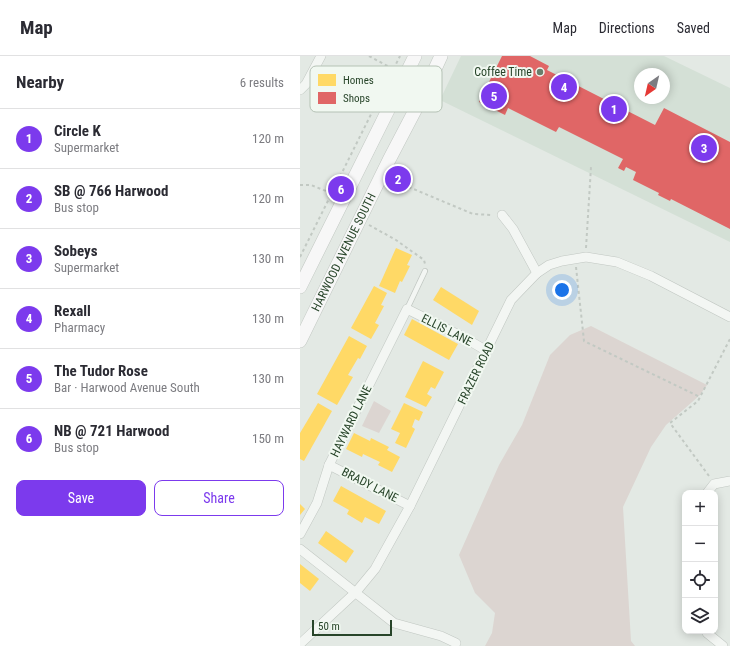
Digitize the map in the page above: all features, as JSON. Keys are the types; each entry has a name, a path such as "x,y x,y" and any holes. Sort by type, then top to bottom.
{"main road":[{"name":"HARWOOD AVENUE SOUTH","path":"410,66 415,56"},
{"name":"HARWOOD AVENUE SOUTH","path":"436,66 440,56"},
{"name":"HARWOOD AVENUE SOUTH","path":"300,287 387,112"},
{"name":"HARWOOD AVENUE SOUTH","path":"300,341 414,112"}],"street":[{"path":"316,66 321,56"},
{"path":"300,90 306,84 310,77"},
{"path":"502,215 513,229 537,272"},
{"name":"FRAZER ROAD","path":"300,644 356,592 374,569 410,506 511,300 537,272 562,260 586,257 617,262 651,276 730,317"},
{"name":"ELLIS LANE","path":"407,310 463,337 487,351"},
{"name":"HAYWARD LANE","path":"300,534 317,503 329,465 407,310"},
{"name":"BRADY LANE","path":"329,465 410,506"},
{"path":"709,490 714,484 730,481"},
{"path":"300,549 394,623 441,636 456,643"},
{"path":"708,634 723,646"}],"lane":[{"path":"407,310 425,271"}],"path":[{"path":"369,56 388,66"},
{"path":"395,66 400,56"},
{"path":"300,257 372,112"},
{"path":"586,257 591,167"},
{"path":"382,174 395,183 473,214 502,215"},
{"path":"300,185 311,185 344,199"},
{"path":"361,218 373,228 396,240 424,260 425,271"},
{"path":"575,259 584,341 700,397"},
{"path":"714,484 707,472 670,423 698,401 730,339"}],"shaded area":[{"path":"461,56 664,56 730,88 730,242 442,101 442,96"},
{"path":"591,326 707,385 700,395 666,425 651,447 623,507 631,641 635,646 485,646 492,633 495,613 475,593 459,555 499,465 522,425 550,355 570,335"},
{"path":"374,401 391,411 379,433 362,426"}],"building: Homes":[{"path":"396,248 412,255 407,265 410,266 402,282 400,281 395,293 379,286"},
{"path":"374,286 387,293 381,305 384,306 375,323 379,325 371,339 351,328"},
{"path":"441,287 479,311 472,325 433,300"},
{"path":"412,319 458,344 449,360 404,335"},
{"path":"349,336 367,346 360,359 358,358 348,375 353,377 337,405 317,394"},
{"path":"423,361 444,372 435,389 431,387 427,394 432,397 426,407 405,397"},
{"path":"318,403 332,411 304,461 300,459 300,433"},
{"path":"404,403 423,412 419,421 415,419 412,427 415,429 406,448 395,443 400,433 391,429"},
{"path":"354,433 370,441 371,438 389,447 387,450 400,457 392,472 378,465 380,462 363,454 362,457 346,449"},
{"path":"341,486 386,511 379,524 365,517 362,523 347,514 349,510 333,501"},
{"path":"300,504 305,509 300,515"},
{"path":"326,531 354,551 346,563 318,543"},
{"path":"300,564 319,579 310,591 300,583"}],"building: Shops":[{"path":"502,56 530,56 549,66 547,70 655,125 664,108 730,142 730,229 671,199 670,201 658,195 659,193 633,180 636,172 626,167 624,171 618,168 623,159 559,127 556,132 508,108 505,115 479,102"}],"place":[{"name":"Coffee Time","path":"540,72"},
{"name":"Rexall","path":"564,87"},
{"name":"The Tudor Rose","path":"494,96"},
{"name":"Circle K","path":"614,109"},
{"name":"Sobeys","path":"704,148"},
{"name":"SB @ 766 Harwood","path":"398,179"},
{"name":"NB @ 721 Harwood","path":"341,189"}]}
